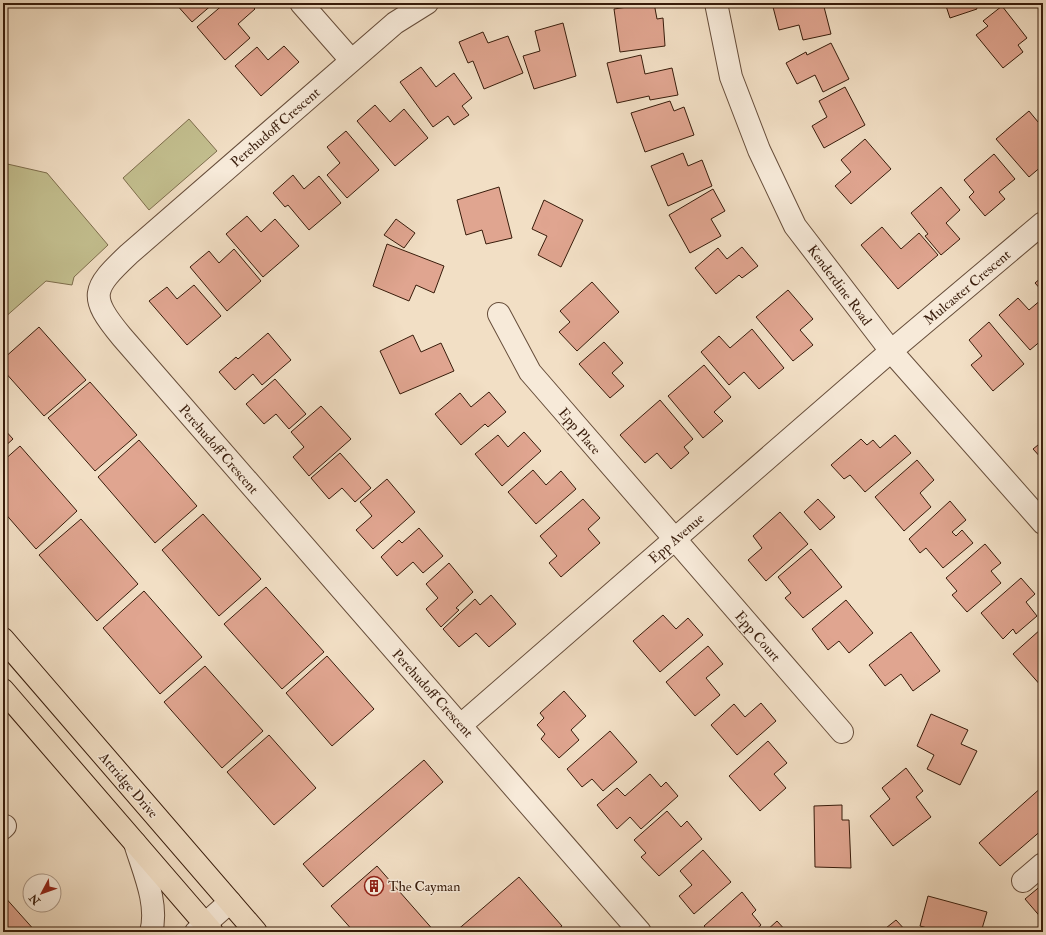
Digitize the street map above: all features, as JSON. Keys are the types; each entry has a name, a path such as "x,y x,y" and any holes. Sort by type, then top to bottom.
{"main road":[{"name":"Attridge Drive","path":"3,639 230,902 253,931"},
{"path":"3,690 135,843 204,929"}],"street":[{"path":"301,3 351,60"},
{"name":"Perehudoff Crescent","path":"427,3 395,23 351,60 110,271 103,282 98,301 107,319 122,337 640,932"},
{"name":"Kenderdine Road","path":"716,3 731,77 759,150 795,226 892,352 1043,523"},
{"name":"Mulcaster Crescent","path":"892,352 1043,223"},
{"name":"Epp Place","path":"499,314 530,372 674,540"},
{"name":"Epp Avenue","path":"461,725 892,352"},
{"name":"Epp Court","path":"674,540 842,732"},
{"path":"135,843 153,907 154,920 150,932"},
{"path":"1023,881 1043,864"},
{"path":"204,929 230,902"}],"shaded area":[{"path":"189,119 217,151 149,210 123,178"},
{"path":"3,163 47,173 108,245 74,277 72,285 46,281 3,319"}],"building":[{"path":"175,3 214,3 192,22"},
{"path":"225,3 249,3 255,9 238,24 250,38 225,60 197,27"},
{"path":"654,3 657,19 663,18 665,46 620,52 614,9"},
{"path":"791,3 823,3 831,34 803,40 799,25 779,30 773,7"},
{"path":"945,3 975,3 977,9 950,18"},
{"path":"1002,6 1027,38 1018,45 1023,52 1003,68 976,35 988,26 983,21"},
{"path":"563,23 576,76 534,89 523,56 540,51 535,31"},
{"path":"483,32 488,43 508,36 523,73 484,89 473,61 468,63 459,42"},
{"path":"831,43 849,79 823,92 815,75 797,84 786,63 806,52 807,55"},
{"path":"284,46 299,62 261,96 235,66 257,47 268,60"},
{"path":"641,55 645,74 672,68 678,95 650,100 649,96 617,103 607,63"},
{"path":"421,67 436,87 454,73 472,98 462,106 469,115 454,125 448,116 433,127 400,82"},
{"path":"845,87 865,125 824,148 812,126 827,117 819,101"},
{"path":"670,101 674,111 684,107 694,135 645,152 631,113"},
{"path":"375,105 390,122 404,109 428,138 395,166 357,121"},
{"path":"1029,111 1043,128 1043,150 1039,153 1043,157 1043,165 1029,177 996,139"},
{"path":"3,114 6,114 3,140"},
{"path":"346,131 379,170 347,198 327,175 340,163 327,147"},
{"path":"865,139 891,169 851,204 835,186 851,172 841,160"},
{"path":"683,153 688,166 702,160 712,186 668,206 651,166"},
{"path":"994,154 1015,179 999,192 1005,199 985,216 969,197 974,192 964,180"},
{"path":"293,175 304,189 319,176 341,203 309,230 288,205 285,207 273,193"},
{"path":"499,187 512,238 486,244 482,230 466,235 457,200"},
{"path":"941,187 960,210 946,223 960,239 941,255 925,236 928,234 911,213"},
{"path":"713,189 725,211 711,219 721,236 690,253 669,215"},
{"path":"544,200 583,220 561,267 538,255 547,236 532,229"},
{"path":"247,216 261,232 275,219 299,246 263,277 226,234"},
{"path":"396,219 415,233 404,248 384,235"},
{"path":"882,227 901,249 919,233 938,255 898,289 861,245"},
{"path":"387,244 444,266 434,293 416,285 409,301 373,286"},
{"path":"742,247 758,266 742,278 739,275 716,294 695,268 718,248 727,259"},
{"path":"234,249 261,281 227,311 190,267 209,251 219,263"},
{"path":"1043,276 1043,292 1035,283"},
{"path":"592,282 619,312 577,351 559,332 570,322 560,311"},
{"path":"194,285 221,316 187,345 149,301 167,287 177,299"},
{"path":"788,290 813,319 800,330 813,345 793,361 756,317"},
{"path":"1018,298 1029,310 1042,299 1043,300 1043,339 1030,350 999,315"},
{"path":"989,322 1024,364 993,391 971,365 982,356 969,340"},
{"path":"39,327 86,380 44,416 3,370 3,359"},
{"path":"752,329 784,368 759,389 744,372 729,385 701,352 719,336 730,348"},
{"path":"268,333 291,360 262,385 253,374 235,390 219,372 236,357 238,359"},
{"path":"413,335 421,352 441,343 454,371 400,394 380,351"},
{"path":"604,342 623,363 612,373 624,386 610,398 579,364"},
{"path":"704,365 731,397 714,412 723,421 703,438 668,396"},
{"path":"275,379 306,414 289,429 276,414 264,424 246,404"},
{"path":"90,382 137,435 95,471 48,418"},
{"path":"489,392 506,412 488,427 485,424 461,445 435,414 460,393 471,407"},
{"path":"660,400 693,439 684,447 689,453 671,469 657,453 645,463 620,435"},
{"path":"321,406 351,439 309,476 293,457 304,447 291,432"},
{"path":"3,428 13,439 3,448"},
{"path":"524,432 541,451 502,486 475,454 498,435 508,447"},
{"path":"895,435 911,453 865,492 850,475 844,479 831,465 861,439 867,445 873,440 880,448"},
{"path":"139,440 197,506 155,543 98,477"},
{"path":"1043,441 1043,460 1033,449"},
{"path":"20,446 77,511 36,549 3,511 3,461"},
{"path":"340,453 371,488 355,502 342,488 329,499 311,478"},
{"path":"917,460 934,480 920,493 931,507 904,531 875,497"},
{"path":"533,470 546,485 561,471 576,489 536,524 508,492"},
{"path":"387,479 415,512 373,549 356,530 372,516 360,502"},
{"path":"583,499 600,518 588,529 600,543 561,577 549,563 557,556 540,536"},
{"path":"818,499 835,517 820,530 804,512"},
{"path":"950,501 966,520 952,532 956,536 962,530 973,543 943,568 926,548 920,553 909,539"},
{"path":"780,512 808,544 766,581 748,560 762,548 753,536"},
{"path":"203,514 261,579 219,616 162,550"},
{"path":"81,519 138,584 97,621 39,555"},
{"path":"419,528 443,556 423,573 413,562 397,576 381,557 399,540 402,543"},
{"path":"985,544 1001,563 991,571 1001,583 967,612 952,595 957,591 946,578"},
{"path":"811,549 842,587 803,618 785,598 791,593 778,577"},
{"path":"449,563 473,592 456,608 459,610 441,627 426,609 438,598 426,584"},
{"path":"1021,578 1035,594 1026,602 1037,616 1016,634 1013,629 1003,639 981,613"},
{"path":"266,587 324,652 282,689 224,624"},
{"path":"144,591 202,657 160,694 103,628"},
{"path":"491,595 516,624 489,647 476,633 459,647 443,629 475,599 480,605"},
{"path":"846,600 873,633 849,653 839,641 828,650 812,629"},
{"path":"663,615 676,629 688,618 703,635 660,672 633,641"},
{"path":"1041,629 1043,632 1042,687 1013,654"},
{"path":"911,632 940,671 913,691 901,674 885,686 869,665"},
{"path":"708,646 723,664 706,678 720,695 695,716 666,682"},
{"path":"327,656 374,709 332,746 286,693"},
{"path":"205,666 263,731 222,768 164,702"},
{"path":"564,691 586,716 571,730 579,740 559,758 541,739 545,734 537,725 544,718 540,713"},
{"path":"761,703 776,721 737,755 711,725 734,704 745,717"},
{"path":"931,714 968,730 961,744 977,751 960,785 927,769 934,755 917,746"},
{"path":"610,731 637,762 603,791 592,779 582,787 567,769"},
{"path":"269,735 316,788 274,825 227,772"},
{"path":"768,741 787,763 774,774 786,788 760,811 729,776"},
{"path":"424,760 443,782 323,887 303,864"},
{"path":"906,768 923,791 916,797 931,817 893,846 870,816 890,799 882,788"},
{"path":"650,774 661,787 666,782 678,796 641,829 630,817 617,829 597,805 617,788 625,796"},
{"path":"1043,786 1043,829 1000,866 979,843"},
{"path":"842,805 842,820 849,820 851,868 815,867 814,806"},
{"path":"667,811 681,827 687,821 702,839 659,876 641,857 646,853 634,840"},
{"path":"703,850 731,882 694,914 679,896 692,885 680,871"},
{"name":"The Cayman","path":"377,866 435,932 354,932 331,906"},
{"name":"The Cayman","path":"519,877 562,926 554,932 455,932"},
{"path":"1043,884 1043,920 1025,899"},
{"path":"742,892 756,910 752,914 761,925 753,932 710,932 704,926"},
{"path":"3,895 36,932 3,932"},
{"path":"928,896 987,912 981,932 942,932 920,926"},
{"path":"896,920 907,932 881,932"},
{"path":"777,921 787,932 765,932"}],"place":[{"name":"The Cayman","path":"374,886"}]}
